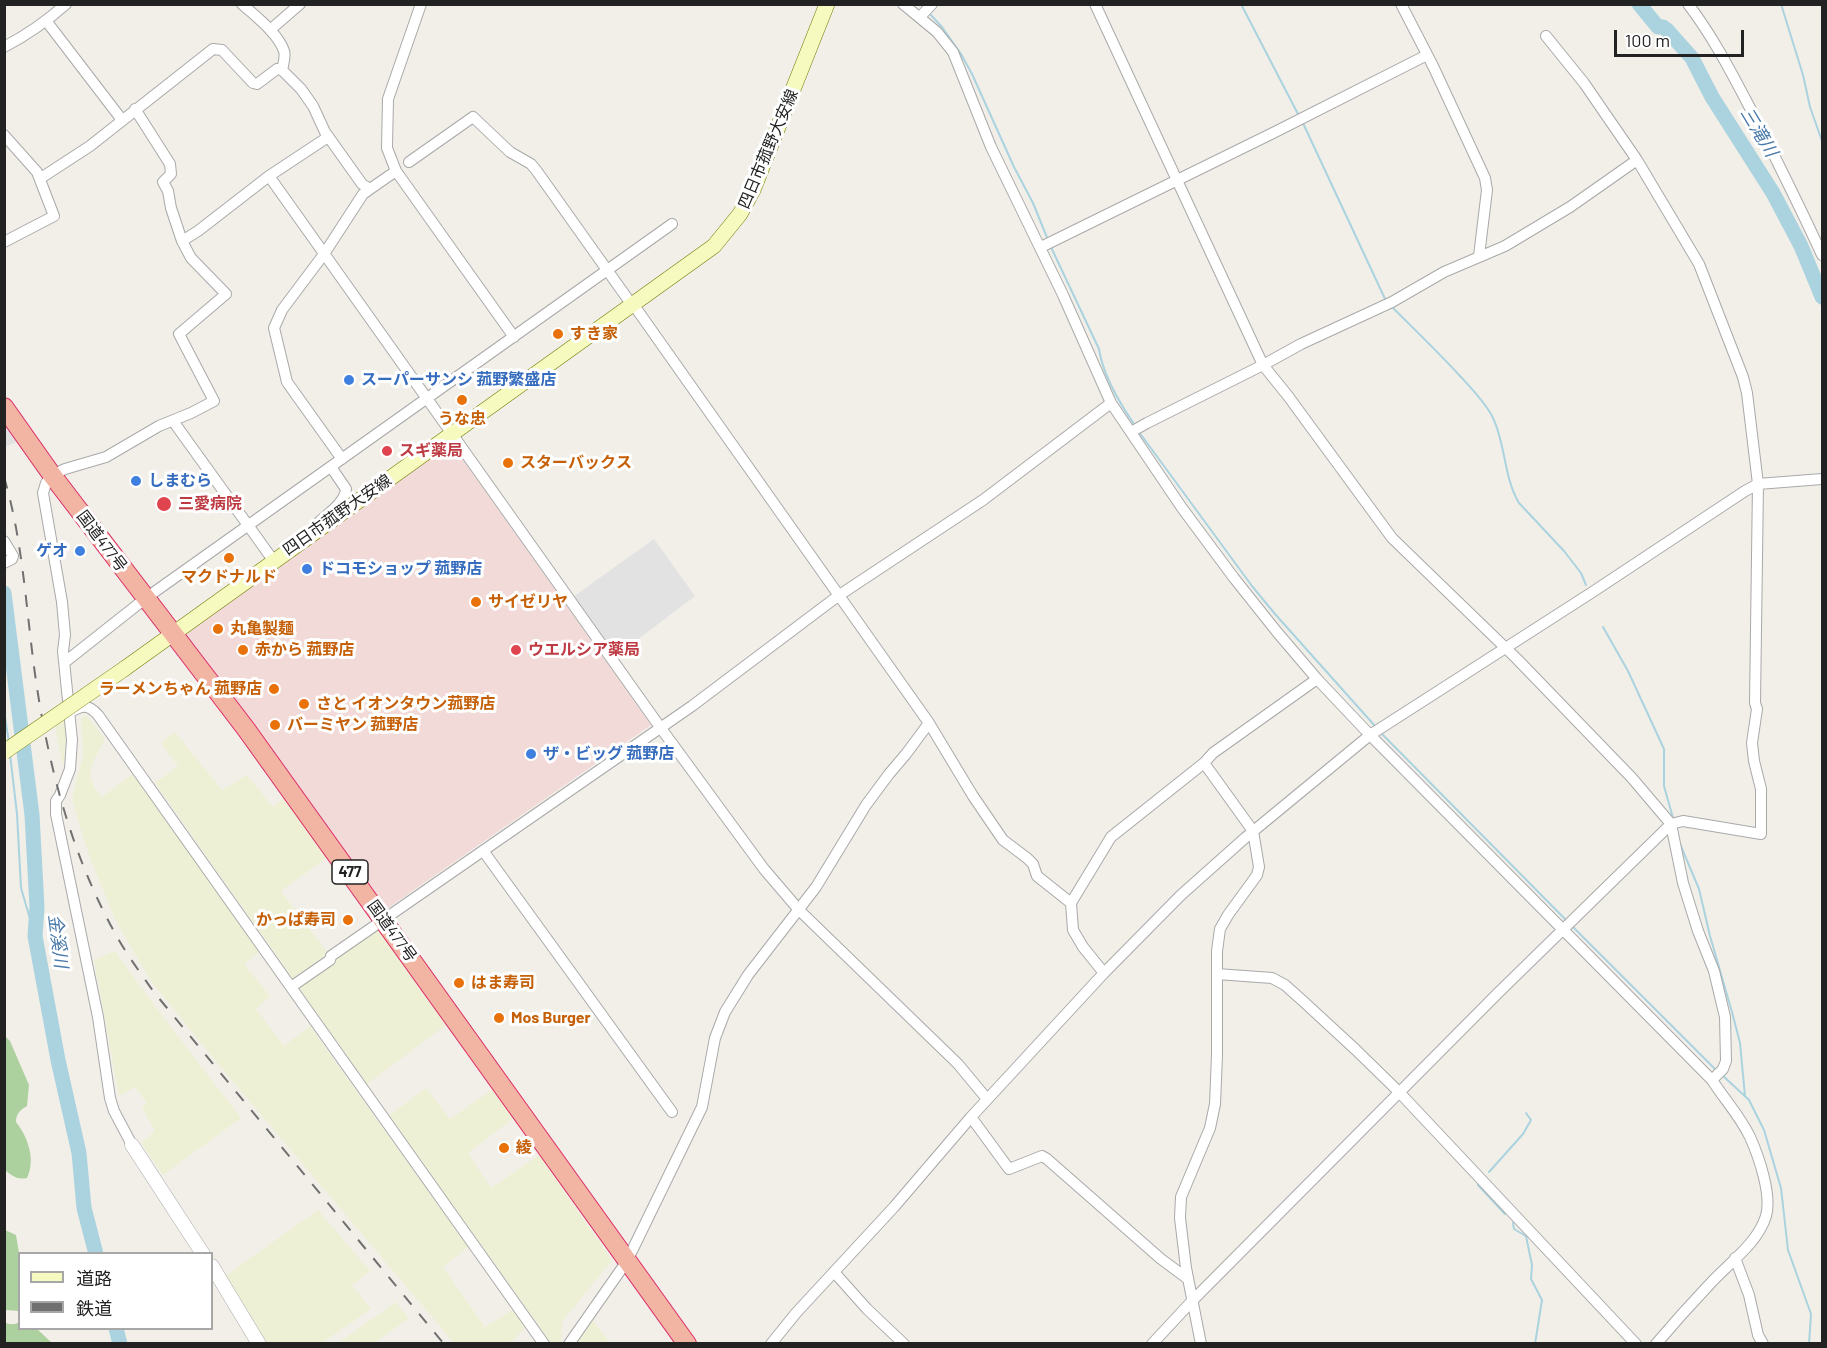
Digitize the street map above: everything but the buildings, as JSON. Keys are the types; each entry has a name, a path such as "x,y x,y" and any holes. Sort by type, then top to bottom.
{"highway":[{"name":"国道477号","path":"4,407 52,475 246,729 687,1344"}],"main road":[{"name":"四日市菰野大安線","path":"4,752 174,634 273,560 714,246 740,214 753,190 827,4"}],"street":[{"path":"4,47 46,22 66,4"},
{"path":"242,4 270,30 284,53 282,70"},
{"path":"270,30 300,4"},
{"path":"421,4 388,99 387,148 396,171 514,337"},
{"path":"903,4 921,16 953,52 991,147 1046,244 1111,403 1182,508 1234,578 1317,679 1564,929 1717,1075 1721,1094 1738,1115 1750,1137 1763,1178 1768,1204 1766,1217 1760,1231 1656,1344"},
{"path":"1095,4 1263,365 1392,538 1506,647 1674,823 1683,883 1698,931 1714,971 1725,1017 1726,1060 1717,1075"},
{"path":"1401,4 1485,178 1487,190 1479,256"},
{"path":"1688,4 1708,30 1725,59 1804,213 1822,255"},
{"path":"921,16 930,5"},
{"path":"46,22 121,121"},
{"path":"1546,36 1584,83 1637,160 1699,264 1743,377 1747,393 1758,484 1755,703 1757,709 1752,743 1761,789 1761,834 1674,823"},
{"path":"41,178 90,146 213,49 222,50 256,84 277,69 282,70 301,89 313,106 328,137 358,180 370,189"},
{"path":"1046,244 1296,122 1427,55"},
{"path":"135,110 170,164 171,174 163,182 168,191 182,241 191,258 226,294 179,334 214,401 143,435 106,457 52,475 46,483 43,493 62,602 65,635 63,651 72,740 70,769 56,801 56,814 98,1017 114,1111 132,1145 202,1252"},
{"path":"409,162 473,117 510,152 536,170 929,723 973,796 1003,840 1033,864 1037,876 1071,903"},
{"path":"4,135 41,178 54,216 4,242"},
{"path":"182,241 269,176 328,137"},
{"path":"1131,432 1301,344 1389,304 1444,272 1514,241 1570,207 1637,160"},
{"path":"342,459 287,382 274,328 279,315 324,254 363,194 396,171"},
{"path":"269,176 660,727 764,869 799,910 958,1064 987,1099"},
{"path":"65,662 146,598 672,224"},
{"path":"291,987 692,706 838,596 983,500 1111,403"},
{"path":"173,421 273,560"},
{"path":"294,546 346,494 346,489 331,467"},
{"path":"771,1344 987,1099 1104,973 1181,895 1253,831 1372,734 1745,491 1758,484 1822,479"},
{"path":"4,541 13,556 7,562"},
{"path":"1104,973 1083,947 1073,930 1071,903 1111,837 1204,763 1213,753 1317,679"},
{"path":"70,712 87,707 92,708 98,715 544,1344"},
{"path":"569,1344 627,1261 702,1107 715,1038 725,1012 747,975 816,886 866,805 929,723"},
{"path":"1202,1344 1188,1279 1180,1218 1181,1197 1210,1128 1215,1104 1217,951 1220,929 1257,875 1258,867 1253,831 1204,763"},
{"path":"1152,1344 1399,1092 1674,823"},
{"path":"484,852 672,1112"},
{"path":"1217,974 1272,978 1285,985 1399,1092 1636,1344"},
{"path":"971,1117 1009,1169 1042,1156 1047,1159 1161,1259 1188,1279"},
{"path":"1735,1258 1749,1295 1762,1344"},
{"path":"213,1268 259,1344"},
{"path":"834,1272 867,1309 904,1344"}],"shaded area":[{"path":"4,425 17,442 5,447 4,447"},
{"path":"451,443 651,725 385,910 183,636"},
{"path":"654,539 695,596 612,659 570,599"}],"green space":[{"path":"86,715 105,739 93,762 90,775 94,787 102,797 134,773 259,952 244,964 270,996 256,1009 284,1046 310,1026 468,1247 443,1267 485,1327 512,1310 526,1327 510,1343 454,1343 150,980 116,921 91,861 72,797 83,755 81,719"},
{"path":"66,717 66,738 63,768 55,725"},
{"path":"175,732 222,790 247,775 273,807 283,798 328,857 281,891 333,960 378,930 446,1025 367,1084 155,783 178,766 161,743"},
{"path":"115,951 241,1118 163,1175 141,1143 155,1131 142,1108 147,1103 135,1087 119,1096 94,960"},
{"path":"4,1035 10,1041 29,1085 27,1106 19,1112 16,1122 24,1135 31,1156 27,1178 15,1177 5,1170"},
{"path":"426,1088 450,1119 493,1089 513,1119 468,1153 491,1188 539,1155 612,1260 562,1322 561,1342 551,1343 389,1115"},
{"path":"318,1210 370,1271 352,1285 371,1309 322,1343 267,1343 225,1276"},
{"path":"5,1230 16,1235 19,1252 18,1311 5,1310"},
{"path":"396,1302 409,1318 374,1343 338,1343"},
{"path":"585,1310 610,1343 568,1344"},
{"path":"4,1322 8,1324 18,1323 18,1330 38,1330 52,1343 5,1343"}],"waterway":[{"path":"1241,4 1299,116"},
{"name":"三滝川","path":"1639,4 1658,27 1667,30 1692,58 1712,97 1773,193 1801,246 1822,297"},
{"path":"1781,4 1822,141"},
{"path":"929,13 942,27 972,74 1048,240"},
{"path":"1302,121 1386,301"},
{"path":"1050,245 1099,349 1108,379 1136,427"},
{"path":"1392,307 1452,367 1485,405 1497,426 1510,482 1519,503 1564,551 1581,573 1586,585"},
{"path":"1139,432 1252,586 1375,726"},
{"name":"金溪川","path":"4,593 32,815 37,907 35,936 58,1060 79,1153 84,1208 95,1252"},
{"path":"1603,627 1628,671 1664,749 1664,786 1673,818"},
{"path":"4,710 9,743"},
{"path":"1381,733 1567,921"},
{"path":"10,754 17,814 21,888 35,936"},
{"path":"1680,844 1699,889 1740,1043 1745,1096"},
{"path":"1573,927 1717,1071"},
{"path":"1722,1075 1749,1100 1764,1130 1781,1188 1788,1250 1811,1314 1809,1344"},
{"path":"1489,1172 1523,1134 1531,1120 1526,1113"},
{"path":"1478,1185 1505,1214"},
{"path":"1513,1223 1514,1229 1526,1236 1532,1265 1531,1279 1542,1300 1535,1344"},
{"name":"金溪川","path":"116,1330 120,1344"}],"railway":[{"path":"4,477 20,550 35,674 47,744 76,846 103,911 124,948 153,991 444,1344"}],"place":[{"name":"すき家","path":"558,334"},
{"name":"スーパーサンシ 菰野繁盛店","path":"349,380"},
{"name":"うな忠","path":"462,400"},
{"name":"スギ薬局","path":"387,451"},
{"name":"スターバックス","path":"508,463"},
{"name":"しまむら","path":"136,481"},
{"name":"三愛病院","path":"164,504"},
{"name":"ゲオ","path":"80,551"},
{"name":"マクドナルド","path":"229,558"},
{"name":"ドコモショップ 菰野店","path":"307,569"},
{"name":"サイゼリヤ","path":"476,602"},
{"name":"丸亀製麺","path":"218,629"},
{"name":"赤から 菰野店","path":"243,650"},
{"name":"ウエルシア薬局","path":"516,650"},
{"name":"ラーメンちゃん 菰野店","path":"274,689"},
{"name":"さと イオンタウン菰野店","path":"304,704"},
{"name":"バーミヤン 菰野店","path":"275,725"},
{"name":"ザ・ビッグ 菰野店","path":"531,754"},
{"name":"かっぱ寿司","path":"348,920"},
{"name":"はま寿司","path":"459,983"},
{"name":"Mos Burger","path":"499,1018"},
{"name":"綾","path":"504,1148"}]}
